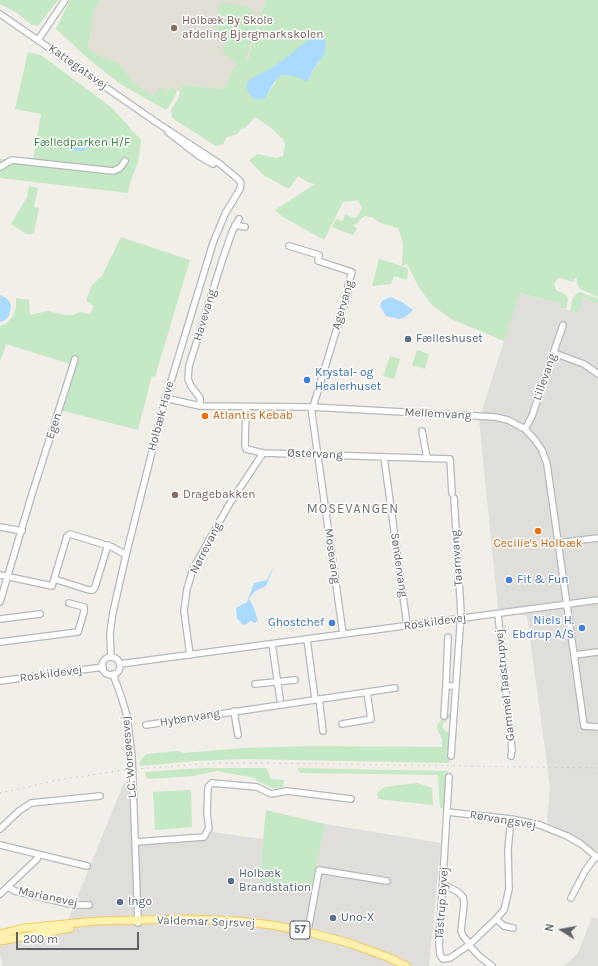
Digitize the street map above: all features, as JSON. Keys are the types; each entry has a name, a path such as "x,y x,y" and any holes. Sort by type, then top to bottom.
{"main road":[{"name":"Valdemar Sejrsvej","path":"0,934 24,928 97,921 239,924 308,934 348,943 390,958 406,966"},
{"name":"Valdemar Sejrsvej","path":"0,941 74,927 138,921"},
{"name":"Valdemar Sejrsvej","path":"308,934 347,946 395,966"}],"street":[{"path":"38,40 65,0"},
{"name":"Kattegatsvej","path":"0,14 156,122 217,162 242,184"},
{"name":"Kattegatsvej","path":"156,122 199,156 222,167"},
{"path":"0,167 12,160 112,171 120,168 125,161"},
{"name":"Holbæk Have","path":"111,657 110,644 112,622 126,555 166,398 217,232 225,214 242,184"},
{"name":"Havevang","path":"200,406 200,398 191,386 188,379 189,366 222,261 235,225 239,219"},
{"path":"235,225 245,227"},
{"name":"Agervang","path":"289,246 319,254 318,261 352,272 348,285 348,292 312,407"},
{"name":"Lillevang","path":"525,429 532,416 563,325"},
{"path":"554,353 584,364 598,374"},
{"name":"Egen","path":"0,602 32,494 75,359"},
{"name":"Mellemvang","path":"166,398 186,404 200,406 312,407 495,417 508,420 525,429 542,450 547,464 584,726 598,727"},
{"name":"Østervang","path":"246,407 246,449 263,452 450,459 453,496"},
{"name":"Mosevang","path":"312,407 317,454 343,634"},
{"path":"422,431 427,458"},
{"name":"Nørrevang","path":"190,655 184,611 187,589 193,569 230,503 263,452"},
{"name":"Søndervang","path":"384,457 407,625"},
{"name":"Taarnvang","path":"451,756 460,618 453,496"},
{"path":"0,527 22,531"},
{"path":"0,575 52,586 68,535 72,534 116,548 126,555"},
{"path":"558,543 598,538"},
{"path":"54,579 93,590 96,587 108,545"},
{"name":"Roskildevej","path":"120,664 598,600"},
{"path":"0,642 78,632 84,607 69,603"},
{"path":"0,619 40,614"},
{"name":"Gammel Taastrupvej","path":"498,614 512,750 511,756"},
{"path":"444,716 448,637"},
{"path":"307,639 323,731"},
{"path":"272,644 280,702"},
{"path":"574,655 598,652"},
{"path":"111,657 117,659 120,664 119,670 113,674 108,673 103,667 105,660 111,657"},
{"name":"Roskildevej","path":"0,681 103,667"},
{"name":"L.C. Worsøesvej","path":"113,674 127,716 132,757 138,921"},
{"path":"255,684 295,680"},
{"path":"446,686 456,686"},
{"name":"Hybenvang","path":"146,725 280,702 317,699 395,688"},
{"path":"342,724 371,719 367,692"},
{"name":"Hybenvang","path":"234,711 238,736"},
{"name":"Tåstrup Byvej","path":"449,777 440,923 440,955 443,959 448,959 469,944 496,919 505,907 509,889 508,849 511,819"},
{"path":"135,842 204,837 209,829 208,787 212,782 257,787 271,794 288,791 351,799"},
{"path":"0,829 31,803 100,796"},
{"name":"Rørvangsvej","path":"447,812 531,822 552,829 580,844 597,857"},
{"path":"0,845 87,866"},
{"path":"0,894 37,859 38,854"},
{"path":"571,898 585,871 597,857"},
{"path":"308,934 319,870 387,881"},
{"path":"443,884 458,892 462,896 464,904 461,931 463,936 478,956 492,966"},
{"name":"Marianevej","path":"8,887 15,891 74,905 89,905"},
{"path":"496,919 504,926 513,928"}],"shaded area":[{"name":"Holbæk By Skole afdeling Bjergmarkskolen","path":"99,0 266,0 248,60 238,63 232,69 227,84 221,89 186,85 181,86 180,92 171,87 154,96 134,83 121,65 103,58 88,48 95,7 99,3"},
{"path":"519,293 561,304 561,308 578,313 584,297 598,304 598,851 547,822 550,787 527,616 498,608 479,420"},
{"path":"127,781 136,781 138,838 142,840 201,835 205,831 263,839 261,881 311,890 325,824 441,843 429,966 3,966 0,955 0,946 8,942 63,932 123,785"},
{"path":"592,917 598,919 598,966 564,966 578,953"}],"green space":[{"path":"0,0 58,0 38,26 32,25 17,13 0,4"},
{"path":"70,0 99,0 99,3 95,7 88,48 103,58 121,65 134,83 154,96 160,88 167,90 171,87 177,91 166,110 122,85 92,62 56,29"},
{"path":"266,0 598,0 598,297 580,289 577,279 575,278 573,282 559,278 554,283 556,290 567,296 568,300 566,309 561,308 561,304 520,293 504,341 451,319 432,305 419,288 407,264 402,266 403,243 398,228 381,223 372,217 365,216 353,225 357,228 353,235 332,227 336,219 343,221 345,214 354,218 357,217 362,208 358,200 343,202 324,240 283,217 275,210 315,184 310,183 298,176 289,189 263,175 249,160 258,154 276,158 283,156 285,144 283,139 270,127 255,117 237,134 227,137 223,144 216,146 172,118 171,110 179,97 181,86 186,85 221,89 227,84 232,69 237,64 223,53 226,34 216,32 220,2 246,6 257,18 257,24 245,61 248,60","holes":["298,49 320,62 313,70 309,79 295,76 284,69 269,92 246,86 286,63"]},
{"name":"Fælledparken H/F","path":"28,52 41,55 111,107 141,140 138,162 128,193 0,178 0,159 33,161 41,114 15,109"},
{"path":"29,186 38,188 34,207 39,208 34,232 31,234 26,234 11,224 27,197"},
{"path":"121,237 190,260 155,377 152,376 151,379 138,430 56,409 70,364 6,344 0,362 0,326 6,324 13,316 16,307 16,298 29,300 30,315 48,311 65,315 72,315 81,312 88,314 91,313 94,306 86,301 92,285 102,276"},
{"path":"379,259 408,269 407,280 394,276 391,284 372,286"},
{"path":"580,292 598,299 598,304 584,297 578,313 570,311 573,298"},
{"path":"417,350 429,354 425,369 412,365"},
{"path":"390,356 400,359 394,379 383,376"},
{"path":"451,713 450,717 442,727 445,731 450,733 449,763 246,759 195,761 140,766 139,763 146,754 177,751 184,753 243,748 313,746 442,747 442,739 437,725 446,715"},
{"path":"204,768 267,768 271,779 284,780 283,787 273,788 257,781 255,778 217,771 193,776 147,779 145,772"},
{"path":"297,768 448,771 446,809 440,808 438,775 300,773"},
{"path":"417,783 432,788 433,805 378,799 377,793 385,787"},
{"path":"191,790 192,827 155,830 153,792"},
{"path":"266,810 325,824 311,890 261,881"}],"water":[{"path":"321,36 326,42 325,53 313,70 309,79 305,82 300,78 282,74 275,81 264,99 254,99 246,86 249,80 275,66 314,37"},
{"path":"88,141 90,147 83,151 69,150 69,144"},
{"path":"0,295 9,301 11,306 9,316 0,322"},
{"path":"390,297 402,302 413,310 404,318 399,319 386,316 380,306 382,301"},
{"path":"274,566 266,586 255,591 249,599 258,620 255,623 251,621 244,625 242,624 237,618 236,608 247,602 254,583 267,580"}],"railway":[{"path":"0,793 63,779 124,770 215,763 598,768"}],"place":[{"name":"Holbæk By Skole afdeling Bjergmarkskolen","path":"174,28"},
{"name":"Fælleshuset","path":"408,339"},
{"name":"Krystal- og Healerhuset","path":"307,380"},
{"name":"Atlantis Kebab","path":"205,416"},
{"name":"Dragebakken","path":"175,495"},
{"name":"Cecilie's Holbæk","path":"538,531"},
{"name":"Fit & Fun","path":"509,580"},
{"name":"Ghostchef","path":"332,623"},
{"name":"Niels H. Ebdrup A/S","path":"582,628"},
{"name":"Holbæk Brandstation","path":"231,881"},
{"name":"Ingo","path":"120,902"},
{"name":"Uno-X","path":"333,918"}],"district":[{"name":"MOSEVANGEN","path":"353,509"}]}
